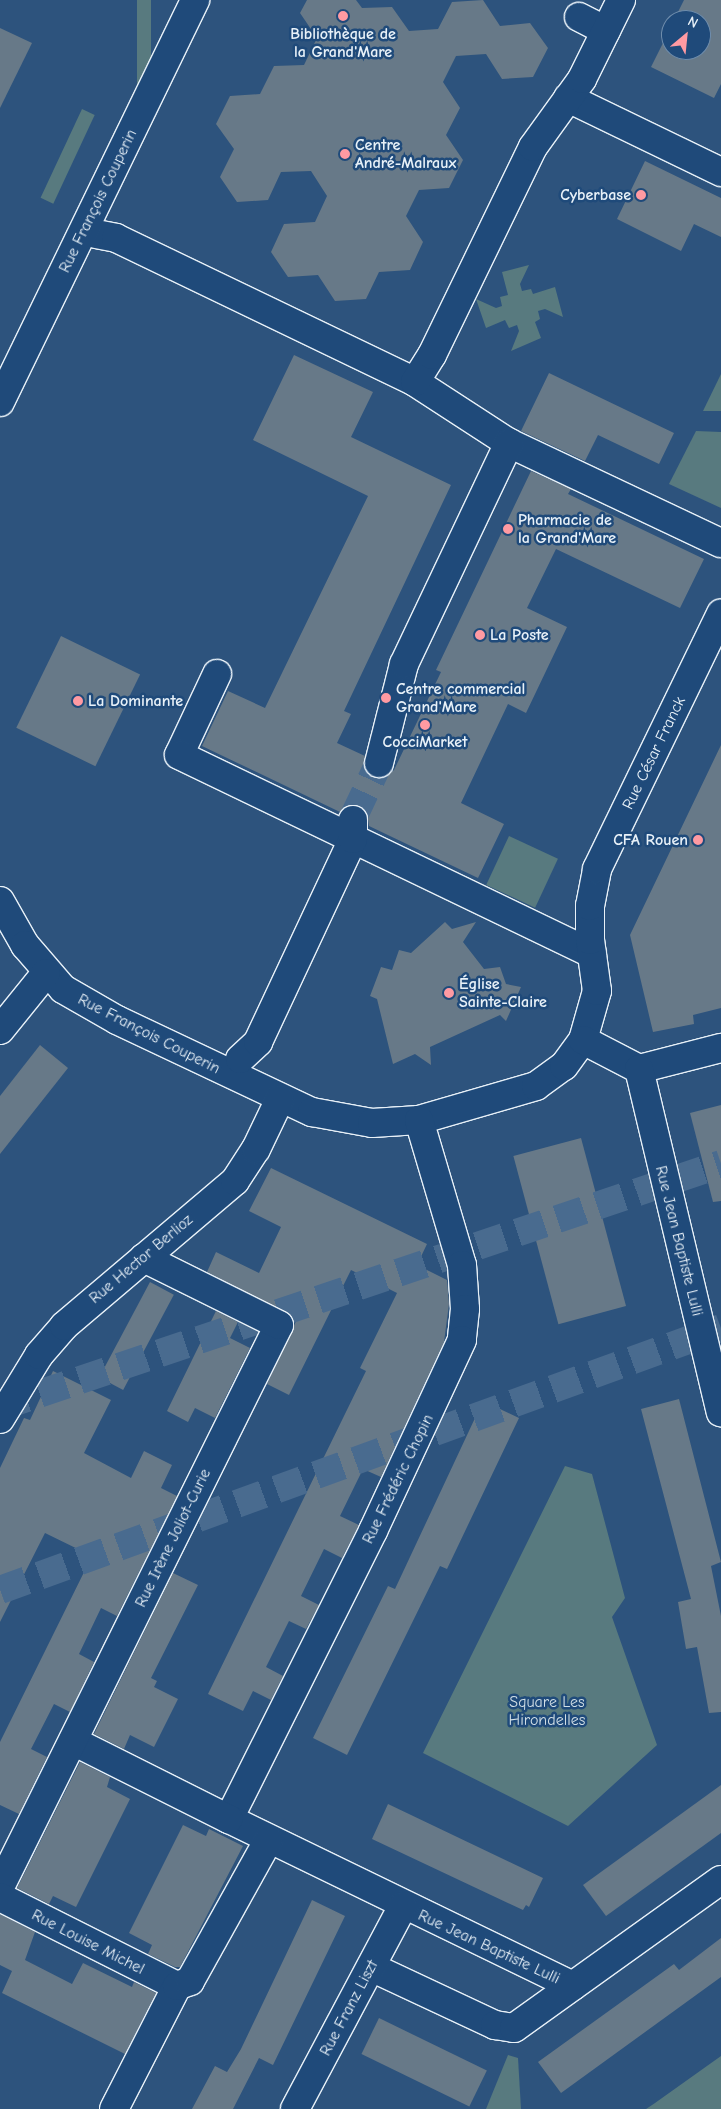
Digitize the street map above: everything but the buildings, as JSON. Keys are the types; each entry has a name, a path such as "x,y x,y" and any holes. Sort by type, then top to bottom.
{"street":[{"name":"Rue François Couperin","path":"0,402 195,0"},
{"path":"415,382 432,355 533,147 568,98 606,31 621,0"},
{"path":"579,17 606,31"},
{"path":"568,98 721,172"},
{"path":"96,234 116,238 415,382 509,443 721,543"},
{"path":"379,763 404,664 509,443"},
{"name":"Rue César Franck","path":"583,1040 597,991 592,954 590,906 597,869 721,614"},
{"path":"217,674 179,755 353,828 592,954"},
{"path":"240,1059 258,1042 353,828"},
{"name":"Rue François Couperin","path":"0,902 46,973 89,1006 280,1099 342,1119 372,1123 419,1120 536,1086 564,1066 583,1040"},
{"path":"0,1030 46,973"},
{"path":"583,1040 639,1069 721,1048"},
{"name":"Rue Jean Baptiste Lulli","path":"639,1069 710,1318 721,1412"},
{"name":"Rue Hector Berlioz","path":"0,1419 34,1362 64,1326 235,1181 256,1149 280,1099"},
{"name":"Rue Frédéric Chopin","path":"229,1819 373,1531 462,1340 466,1309 462,1264 419,1120"},
{"name":"Rue Irène Joliot-Curie","path":"0,1887 279,1325 144,1258"},
{"path":"73,1741 403,1906"},
{"path":"114,2109 177,1986 190,1981 269,1839"},
{"name":"Rue Jean Baptiste Lulli","path":"403,1906 573,1986 721,1880"},
{"name":"Rue Louise Michel","path":"0,1898 177,1986"},
{"name":"Rue Franz Liszt","path":"294,2109 372,1967 403,1906"},
{"path":"372,1967 506,2029 521,2025 573,1986"}],"green space":[{"path":"137,0 151,0 151,110 137,110"},
{"path":"82,109 95,115 53,204 41,198"},
{"path":"529,265 520,284 522,291 531,289 533,294 555,287 563,317 545,309 538,311 540,319 535,322 541,338 511,351 519,331 517,325 509,328 505,320 486,328 476,299 496,308 502,306 500,297 508,295 502,272"},
{"path":"721,374 721,411 703,411"},
{"path":"696,431 721,432 721,508 669,484"},
{"path":"509,836 558,859 535,908 486,885"},
{"name":"Square Les Hirondelles","path":"565,1466 592,1474 625,1598 612,1617 657,1745 568,1826 423,1753"},
{"path":"508,2055 518,2058 521,2109 486,2109"},
{"path":"721,2056 721,2109 646,2109 655,2103"}],"tunnel":[{"path":"353,818 379,763"},
{"path":"0,1407 721,1164"},
{"path":"0,1590 721,1328"}],"place":[{"name":"Bibliothèque de la Grand'Mare","path":"343,16"},
{"name":"Centre André-Malraux","path":"345,154"},
{"name":"Cyberbase","path":"641,195"},
{"name":"Pharmacie de la Grand'Mare","path":"508,529"},
{"name":"La Poste","path":"480,635"},
{"name":"Centre commercial Grand'Mare","path":"386,698"},
{"name":"La Dominante","path":"78,701"},
{"name":"CocciMarket","path":"425,725"},
{"name":"CFA Rouen","path":"698,840"},
{"name":"Église Sainte-Claire","path":"449,993"}]}
